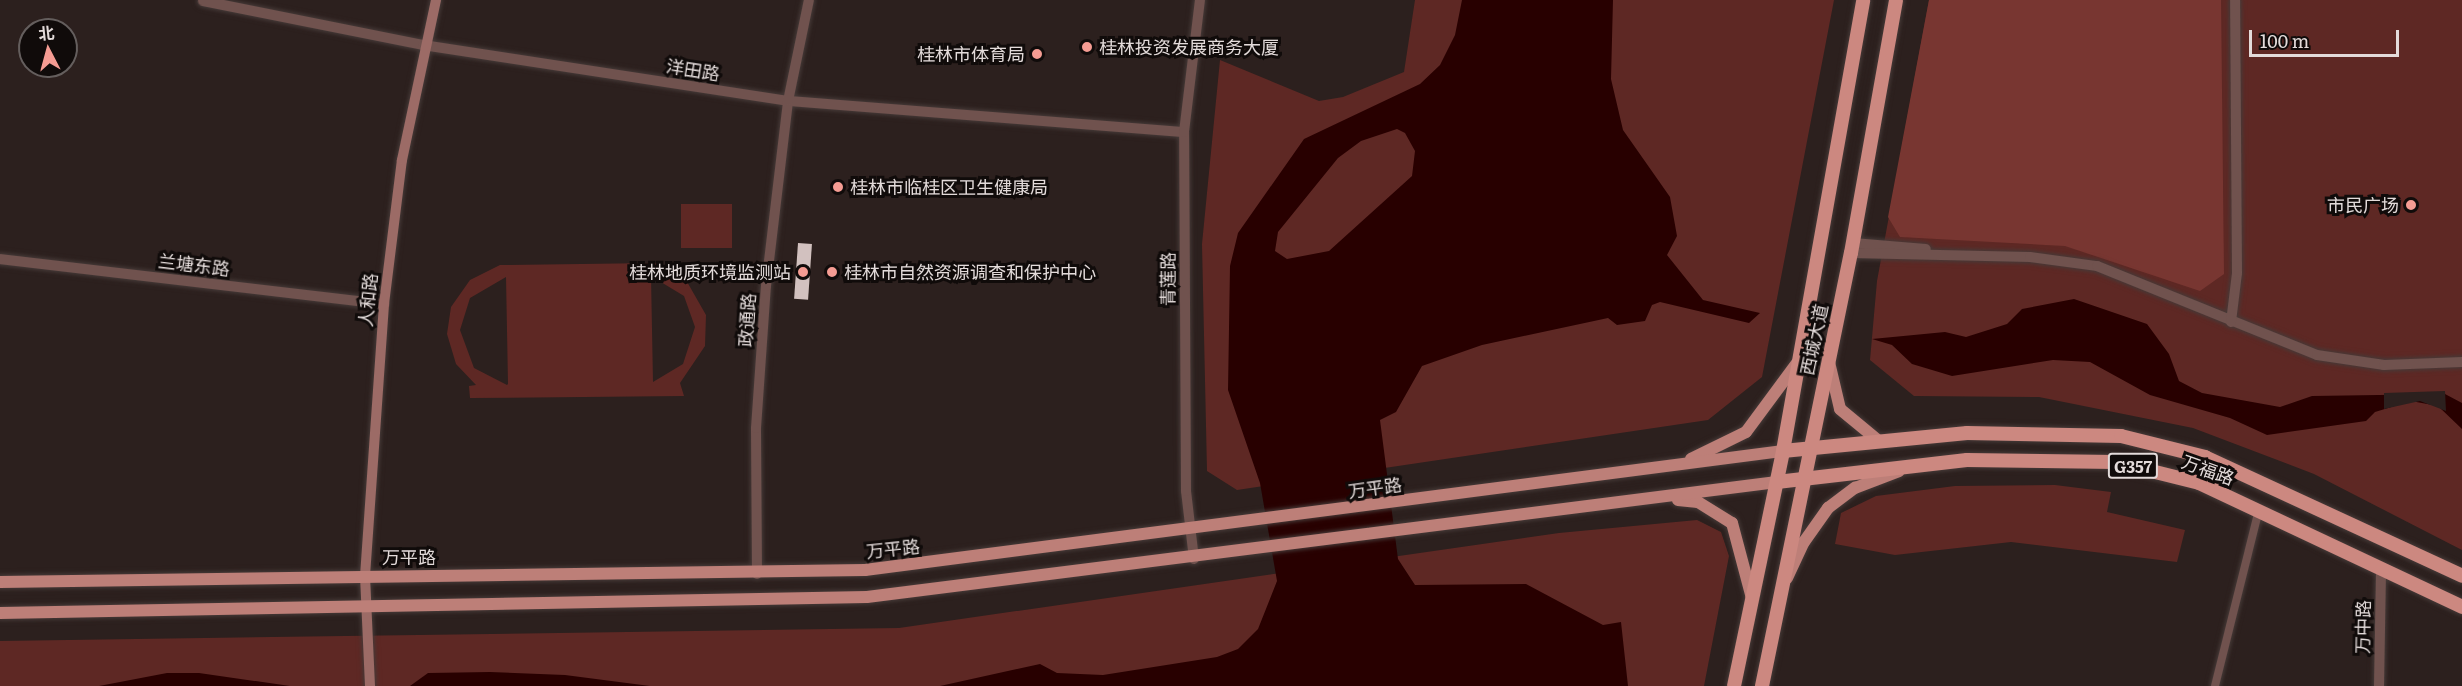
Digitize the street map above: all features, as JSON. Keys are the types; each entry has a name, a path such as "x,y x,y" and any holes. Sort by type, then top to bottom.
{"highway":[{"name":"西城大道","path":"1734,686 1783,451 1863,0"},
{"name":"西城大道","path":"1762,686 1802,479 1852,248 1896,0"},
{"name":"万福路","path":"1783,451 2044,431 2121,436 2205,457 2462,576"},
{"name":"万福路","path":"1777,482 1911,466 2010,459 2115,462 2199,483 2462,608"}],"main road":[{"name":"人和路","path":"370,686 365,576 384,304 423,45 436,0"},
{"path":"1672,466 1746,432 1780,391 1800,357"},
{"path":"1828,359 1840,410 1880,442"},
{"name":"万平路","path":"0,582 365,576 757,574 865,570 1191,532 1783,451"},
{"path":"1780,596 1804,542 1828,508 1855,488 1911,466"},
{"path":"0,613 867,597 1194,559 1777,482"},
{"path":"1662,497 1698,502 1732,523 1752,600"}],"street":[{"name":"政通路","path":"757,574 756,428 788,101 809,0"},
{"name":"青莲路","path":"1194,559 1191,532 1184,132 1200,0"},
{"path":"2231,319 2237,273 2235,0"},
{"name":"洋田路","path":"203,1 423,45 788,101 1184,132"},
{"path":"1852,248 2030,257 2097,266 2305,347 2342,355 2462,357"},
{"name":"兰塘东路","path":"0,259 384,304"},
{"path":"2231,319 2290,347 2353,362 2414,366 2462,362"},
{"path":"2215,686 2259,510"},
{"name":"万中路","path":"2379,686 2381,568"}],"shaded area":[{"path":"1415,0 1834,0 1762,377 1708,420 1237,490 1207,471 1202,244 1220,60 1319,101 1343,97 1404,72"},
{"path":"1462,0 1613,0 1611,79 1623,130 1670,197 1677,236 1667,255 1703,300 1760,313 1749,323 1660,302 1652,305 1645,321 1617,325 1608,318 1482,345 1422,366 1396,412 1380,420 1398,559 1415,585 1526,584 1603,625 1621,622 1628,686 940,686 1040,664 1057,673 1103,675 1217,657 1238,649 1258,629 1277,581 1260,483 1228,390 1230,266 1238,233 1304,139 1420,84 1440,65 1455,35","holes":["1397,129 1405,133 1415,151 1412,176 1329,251 1287,259 1275,251 1278,232 1338,158 1361,141"]},
{"path":"1929,0 2462,0 2462,550 2314,474 2193,428 2039,397 1914,396 1870,360 1877,281"},
{"path":"1929,0 2221,0 2224,274 2200,291 2065,246 1900,237 1888,217"},
{"path":"681,204 732,204 732,248 681,248"},
{"path":"655,263 686,280 706,315 705,346 680,383 684,396 470,398 469,386 476,385 456,364 447,334 451,307 470,280 500,265","holes":["651,276 684,296 695,327 683,364 653,382","506,277 508,384 507,385 474,368 460,330 470,298"]},
{"path":"2074,299 2147,324 2169,354 2179,381 2202,393 2280,407 2312,396 2445,394 2462,403 2462,429 2438,406 2411,401 2375,412 2366,421 2267,435 2230,418 2150,395 2090,362 2053,360 1952,376 1912,364 1892,345 1872,339 1945,332 1966,337 2007,324 2022,309"},
{"path":"2055,485 2111,492 2107,512 2185,530 2177,562 2011,542 1895,555 1835,544 1841,513 1876,496 1955,486"},
{"path":"1697,520 1721,532 1729,556 1704,686 0,686 0,641 899,628 1559,533"},
{"path":"490,672 565,675 650,686 410,686 428,673"},
{"path":"167,673 199,673 290,686 99,686"}],"pier":[{"path":"2445,391 2446,411 2420,401 2384,409 2384,393"}],"building":[{"name":"桂林地质环境监测站","path":"798,243 812,244 808,300 794,299"}],"place":[{"name":"桂林投资发展商务大厦","path":"1087,47"},
{"name":"桂林市体育局","path":"1037,54"},
{"name":"桂林市临桂区卫生健康局","path":"838,187"},
{"name":"市民广场","path":"2411,205"},
{"name":"桂林地质环境监测站","path":"803,272"},
{"name":"桂林市自然资源调查和保护中心","path":"832,272"}]}
